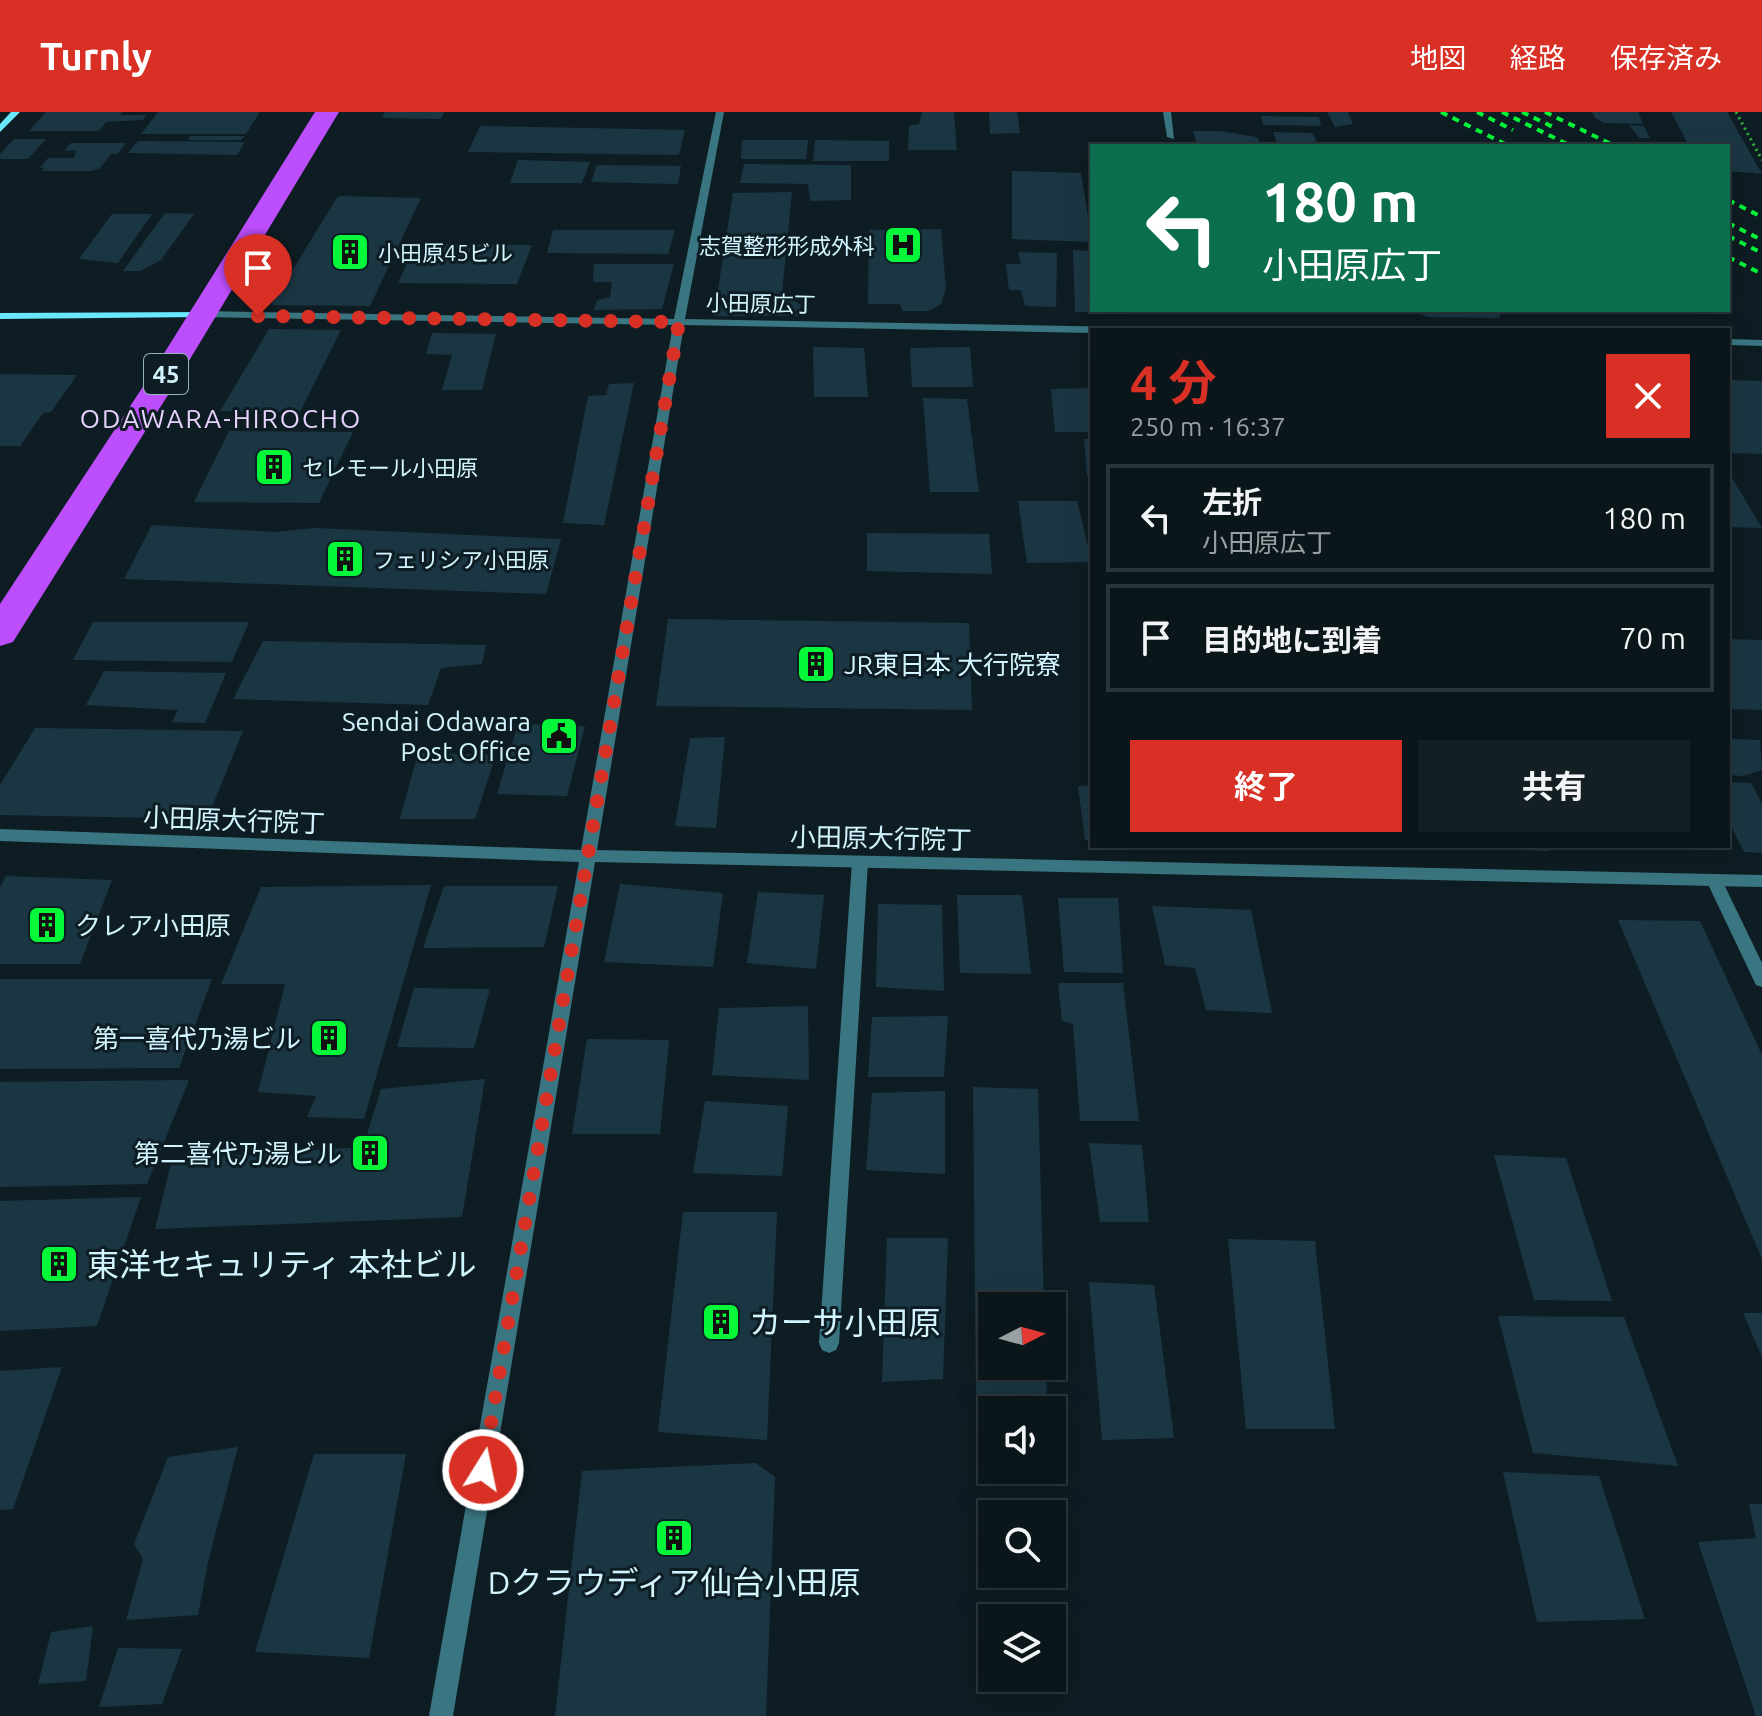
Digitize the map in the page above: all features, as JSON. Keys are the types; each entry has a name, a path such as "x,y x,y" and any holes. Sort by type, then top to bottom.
{"highway":[{"name":"45","path":"0,633 327,112"}],"street":[{"path":"0,129 16,112"},
{"path":"441,1716 679,322 720,112"},
{"path":"1167,112 1171,137"},
{"path":"0,316 202,314"},
{"name":"小田原広丁","path":"202,314 1090,329"},
{"path":"1730,342 1762,343"},
{"name":"小田原大行院丁","path":"0,835 589,856 1762,881"},
{"path":"829,1343 860,862"},
{"path":"1714,880 1762,980"}],"path":[{"path":"1736,112 1762,160"}],"building":[{"path":"46,112 146,115 143,120 106,122 99,131 29,131"},
{"path":"158,112 260,112 246,134 141,134"},
{"path":"385,112 444,112 441,119 382,118"},
{"path":"922,112 954,112 957,150 908,150 909,126 919,124"},
{"path":"989,112 1017,112 1020,133 990,134"},
{"path":"1327,112 1348,112 1353,124 1335,127"},
{"path":"1592,112 1638,112 1643,124 1604,123"},
{"path":"1671,112 1727,112 1762,174 1730,171 1730,144 1688,144"},
{"path":"1261,116 1319,117 1321,126 1263,125"},
{"path":"1629,125 1644,126 1650,138 1639,138"},
{"path":"480,126 685,130 679,155 468,152"},
{"path":"1193,131 1220,131 1257,137 1260,144 1196,144"},
{"path":"1273,132 1313,133 1317,144 1277,144"},
{"path":"191,136 245,136 241,140 188,140"},
{"path":"14,139 46,139 28,159 0,159 0,154"},
{"path":"742,140 808,140 806,159 741,159"},
{"path":"815,140 889,141 889,161 813,161"},
{"path":"138,141 245,142 237,155 128,153"},
{"path":"71,143 126,143 117,154 111,154 100,168 92,171 42,171 44,168 40,168 48,158 74,158 76,150 64,151"},
{"path":"518,160 590,162 582,183 510,183"},
{"path":"744,164 851,165 851,200 810,201 808,184 740,183"},
{"path":"597,165 681,166 678,184 591,182"},
{"path":"1012,171 1081,173 1090,242 1012,239"},
{"path":"792,192 782,293 801,305 798,316 714,316 733,193"},
{"name":"小田原45ビル","path":"338,196 421,198 370,306 271,305"},
{"path":"165,213 194,214 161,260 140,271 123,271"},
{"path":"112,214 152,214 118,263 79,259"},
{"path":"941,229 946,289 941,304 929,311 902,311 900,304 868,304 869,230"},
{"path":"553,230 675,230 668,254 547,253"},
{"path":"416,244 532,245 517,284 398,283"},
{"path":"1073,250 1090,251 1090,312 1075,312"},
{"path":"1018,252 1057,253 1056,307 1025,306 1021,290 1009,290 1006,264 1021,264"},
{"path":"594,264 674,264 662,309 594,310 597,300 610,297 612,282 593,282"},
{"path":"1179,312 1227,312 1220,314"},
{"path":"1416,312 1501,312 1499,318 1427,317"},
{"path":"269,329 341,330 300,412 220,411"},
{"path":"432,333 496,334 482,390 442,390 452,355 426,354"},
{"path":"813,347 864,348 868,397 814,397"},
{"path":"970,347 973,387 912,387 910,348"},
{"path":"0,374 77,375 51,412 43,413 20,446 0,446"},
{"path":"1730,380 1762,381 1762,454 1730,453"},
{"path":"634,383 604,525 563,523 588,396 606,395 609,384"},
{"path":"1090,388 1090,432 1055,432 1051,389"},
{"path":"923,398 967,399 979,492 930,492"},
{"name":"セレモール小田原","path":"229,431 353,432 319,503 194,502"},
{"path":"1084,439 1090,439 1090,476 1087,476"},
{"path":"1730,474 1762,528 1730,527"},
{"path":"1018,501 1077,501 1090,562 1027,563"},
{"name":"フェリシア小田原","path":"152,525 274,532 315,528 561,539 546,594 124,579"},
{"path":"867,533 989,534 992,574 867,571"},
{"name":"JR東日本 大行院寮","path":"668,619 969,623 972,710 656,706"},
{"path":"93,622 249,622 232,662 73,660"},
{"path":"1730,639 1762,640 1762,710 1730,709"},
{"path":"263,641 486,645 482,664 441,668 428,705 233,699"},
{"path":"104,671 226,673 205,723 172,722 178,710 86,705"},
{"path":"518,724 585,726 567,796 497,794"},
{"path":"35,728 243,731 207,819 0,815 0,785"},
{"path":"725,737 716,828 675,826 690,738"},
{"path":"1730,739 1760,740 1762,770 1743,776 1730,775"},
{"path":"418,753 496,755 475,819 400,819"},
{"path":"1730,782 1751,783 1762,804 1762,853 1744,852 1730,824"},
{"path":"1090,785 1090,840 1085,840 1078,786"},
{"path":"1548,848 1549,851 1497,849"},
{"name":"クレア小田原","path":"6,876 112,880 80,964 0,964 0,887"},
{"path":"620,884 723,893 713,967 604,962"},
{"name":"第一喜代乃湯ビル","path":"431,885 364,1119 307,1117 316,1096 258,1092 285,984 221,984 261,887"},
{"path":"444,886 558,886 544,947 423,948"},
{"path":"758,892 824,895 816,969 747,963"},
{"path":"957,895 1022,895 1031,974 960,973"},
{"path":"1058,898 1118,898 1123,973 1064,972"},
{"path":"878,904 942,905 944,991 876,987"},
{"path":"1152,906 1251,910 1272,1013 1206,1010 1195,968 1165,965"},
{"path":"1618,920 1700,921 1762,1055 1762,1259"},
{"path":"0,979 212,979 179,1068 0,1069"},
{"path":"1058,983 1123,983 1139,1121 1080,1121 1073,1024 1062,1021"},
{"path":"414,988 490,989 474,1048 397,1047"},
{"path":"808,1006 809,1080 712,1075 719,1008"},
{"path":"948,1016 944,1077 868,1077 872,1017"},
{"path":"587,1039 669,1040 660,1134 572,1134"},
{"name":"第二喜代乃湯ビル","path":"485,1079 462,1217 155,1229 172,1159 363,1147 381,1089"},
{"path":"189,1080 147,1184 0,1187 0,1082"},
{"path":"973,1087 1038,1089 1044,1292 978,1292 978,1380 1046,1380 1047,1396 978,1396 976,1401"},
{"path":"945,1091 945,1174 866,1170 872,1093"},
{"path":"705,1101 788,1106 782,1176 693,1173"},
{"path":"1089,1143 1142,1145 1149,1222 1100,1222"},
{"path":"1494,1155 1566,1158 1612,1301 1534,1300"},
{"name":"東洋セキュリティ 本社ビル","path":"141,1197 97,1326 0,1331 0,1201"},
{"name":"カーサ小田原","path":"683,1212 777,1212 767,1440 658,1432"},
{"path":"887,1238 948,1238 943,1379 882,1382"},
{"path":"1228,1239 1315,1241 1335,1429 1246,1429"},
{"path":"1089,1282 1154,1285 1174,1438 1102,1440"},
{"path":"1743,1313 1762,1313 1762,1357"},
{"path":"1498,1316 1624,1317 1678,1466 1533,1453"},
{"path":"62,1367 13,1509 0,1510 0,1371"},
{"path":"238,1447 208,1562 198,1615 126,1620 143,1559 134,1544 168,1457"},
{"path":"314,1454 406,1454 369,1658 255,1652"},
{"name":"Dクラウディア仙台小田原","path":"756,1463 775,1477 766,1716 555,1716 582,1471"},
{"path":"1503,1472 1599,1476 1645,1619 1537,1622"},
{"path":"1749,1504 1762,1504 1762,1716 1756,1716 1698,1542 1756,1538"},
{"path":"93,1626 86,1681 38,1684 51,1632"},
{"path":"118,1648 182,1649 162,1704 99,1707"}],"railway":[{"path":"1441,112 1505,144"},
{"path":"1477,112 1513,130"},
{"path":"1502,112 1567,144"},
{"path":"1522,112 1553,127"},
{"path":"1545,112 1611,144"},
{"path":"1730,201 1762,217"},
{"path":"1730,224 1762,240"},
{"path":"1730,237 1762,253"},
{"path":"1730,258 1762,274"}],"place":[{"name":"志賀整形形成外科","path":"903,245"},
{"name":"小田原45ビル","path":"350,252"},
{"name":"セレモール小田原","path":"274,467"},
{"name":"フェリシア小田原","path":"345,559"},
{"name":"JR東日本 大行院寮","path":"816,664"},
{"name":"Sendai Odawara Post Office","path":"559,736"},
{"name":"クレア小田原","path":"47,925"},
{"name":"第一喜代乃湯ビル","path":"329,1038"},
{"name":"第二喜代乃湯ビル","path":"370,1153"},
{"name":"東洋セキュリティ 本社ビル","path":"59,1264"},
{"name":"カーサ小田原","path":"721,1322"},
{"name":"Dクラウディア仙台小田原","path":"674,1538"}],"district":[{"name":"ODAWARA-HIROCHO","path":"221,418"}],"route":[{"path":"258,316 679,322 483,1470"}]}
